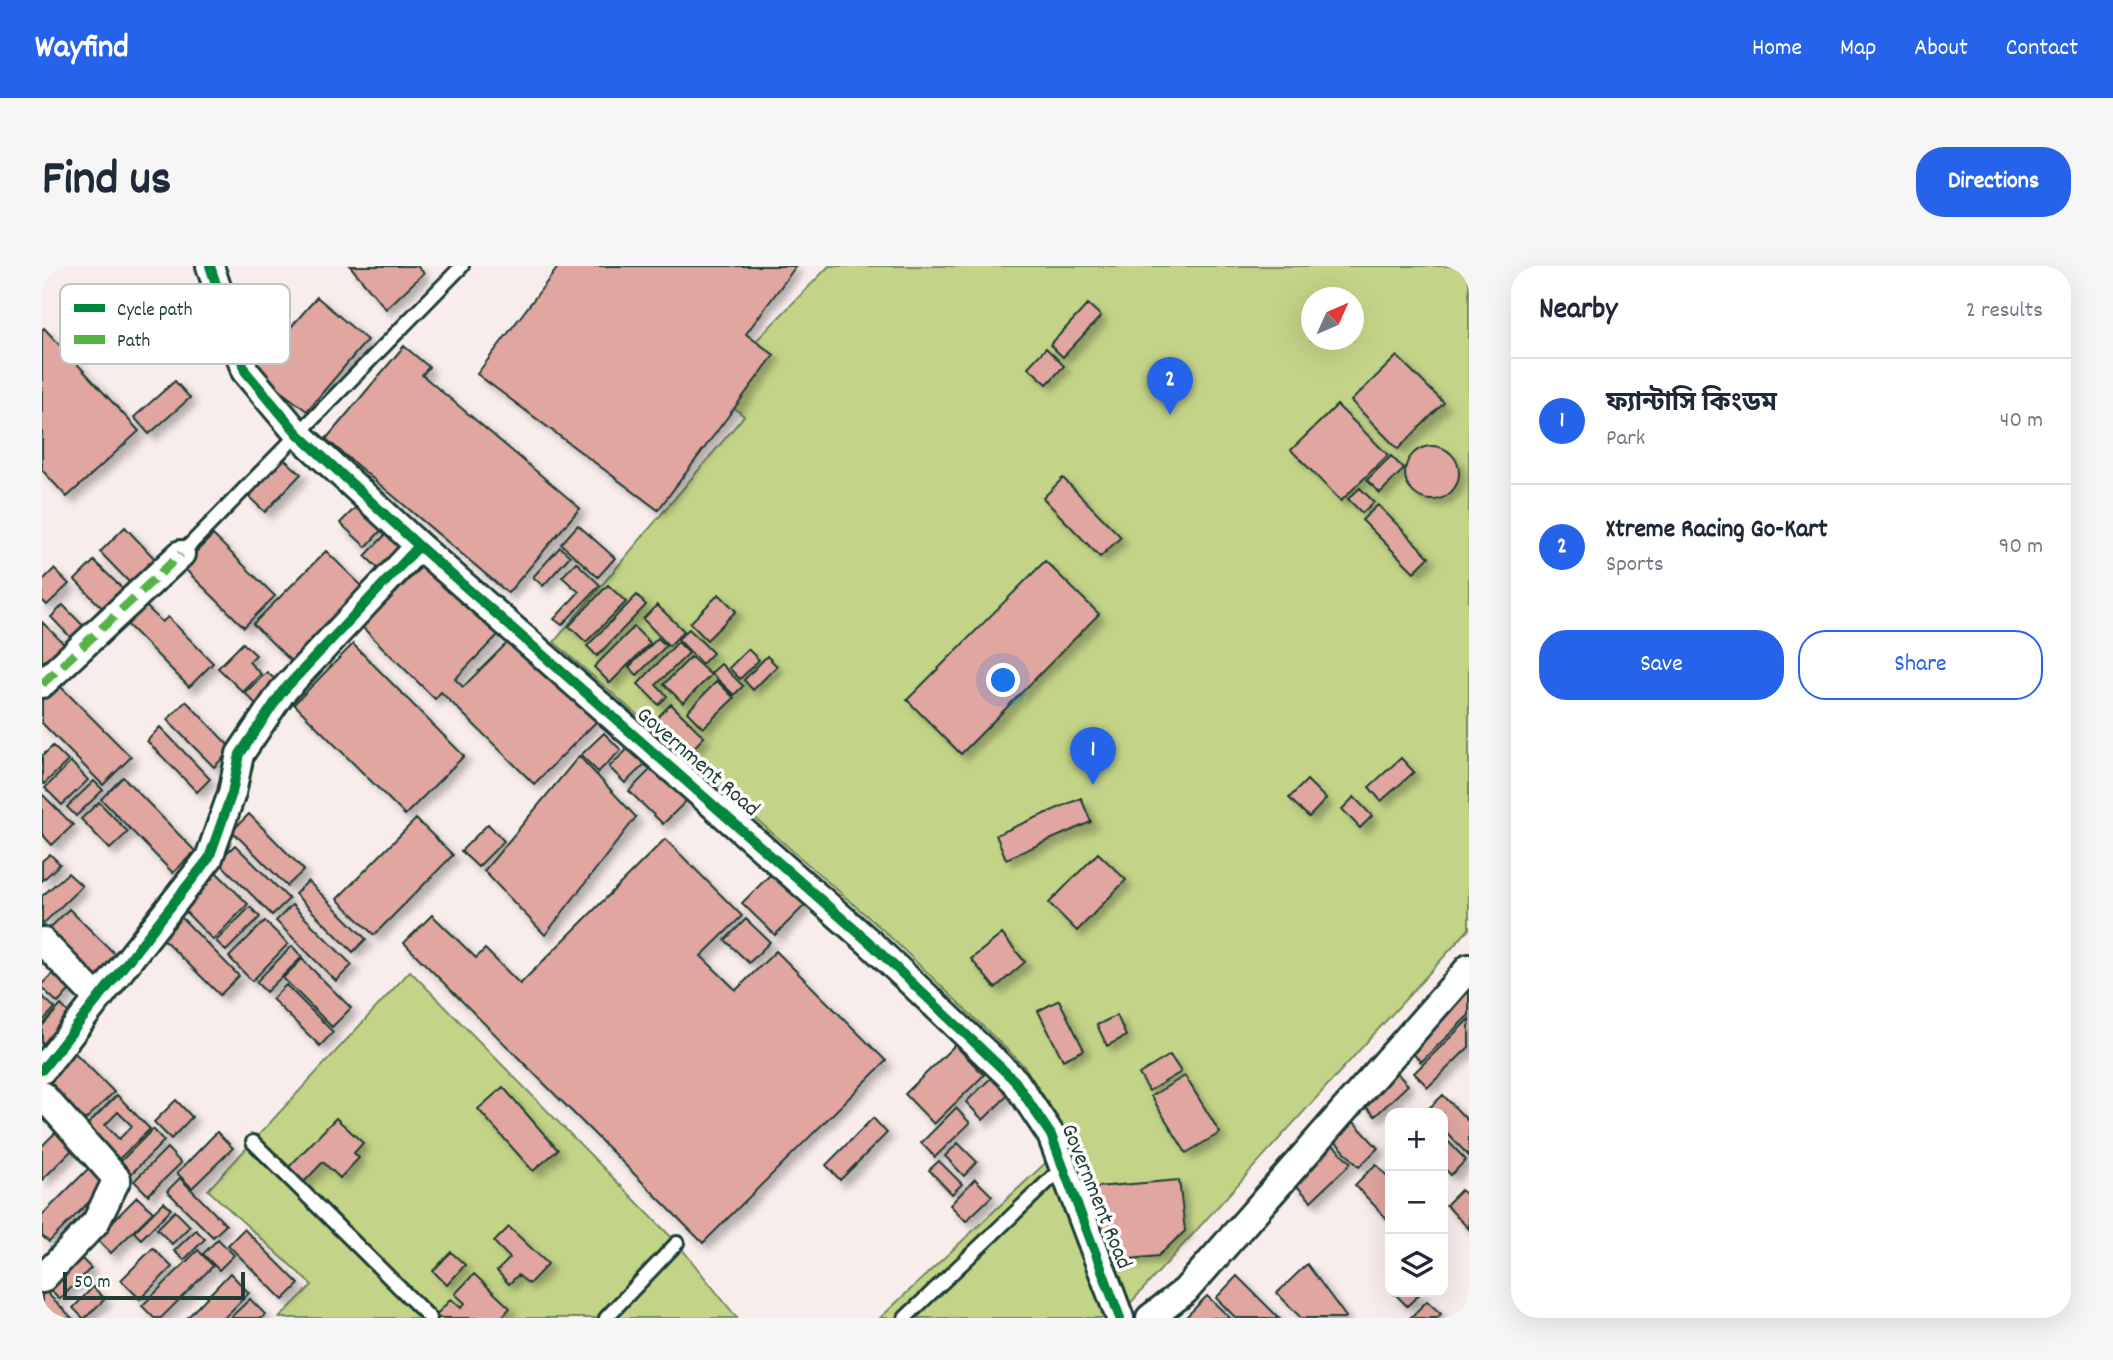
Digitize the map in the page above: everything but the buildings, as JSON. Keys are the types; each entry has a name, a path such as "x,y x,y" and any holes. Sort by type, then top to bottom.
{"street":[{"name":"Government Road","path":"210,266 216,284"},
{"name":"Government Road","path":"243,364 245,371 298,434 419,546 870,943 1015,1081 1051,1135 1119,1318"},
{"path":"42,1070 209,858 232,793 240,754 282,692 419,546"},
{"path":"42,684 181,554"},
{"path":"42,941 98,999"},
{"path":"1150,1318 1185,1291 1469,968"},
{"path":"42,1095 117,1179 96,1223 42,1279"}],"lane":[{"path":"181,554 462,266"},
{"path":"253,1142 430,1318"},
{"path":"905,1318 1063,1167"},
{"path":"606,1318 677,1243"}],"green space":[{"path":"829,266 1469,266 1469,929 1117,1318 880,1318 1071,1139 1024,1066 884,931 554,642 744,416 709,389"},
{"path":"410,971 677,1243 737,1318 279,1318 312,1285 208,1190"}],"marked path":[{"path":"42,684 181,554"}],"cycle path":[{"path":"210,266 216,284"},
{"path":"243,364 245,371 298,434 419,546 870,943 1015,1081 1051,1135 1120,1318"},
{"path":"42,1070 209,858 232,793 240,754 282,692 419,546"}],"place":[{"name":"Xtreme Racing Go-Kart","path":"1170,415"},
{"name":"ফ্যান্টাসি কিংডম","path":"1093,785"}]}
